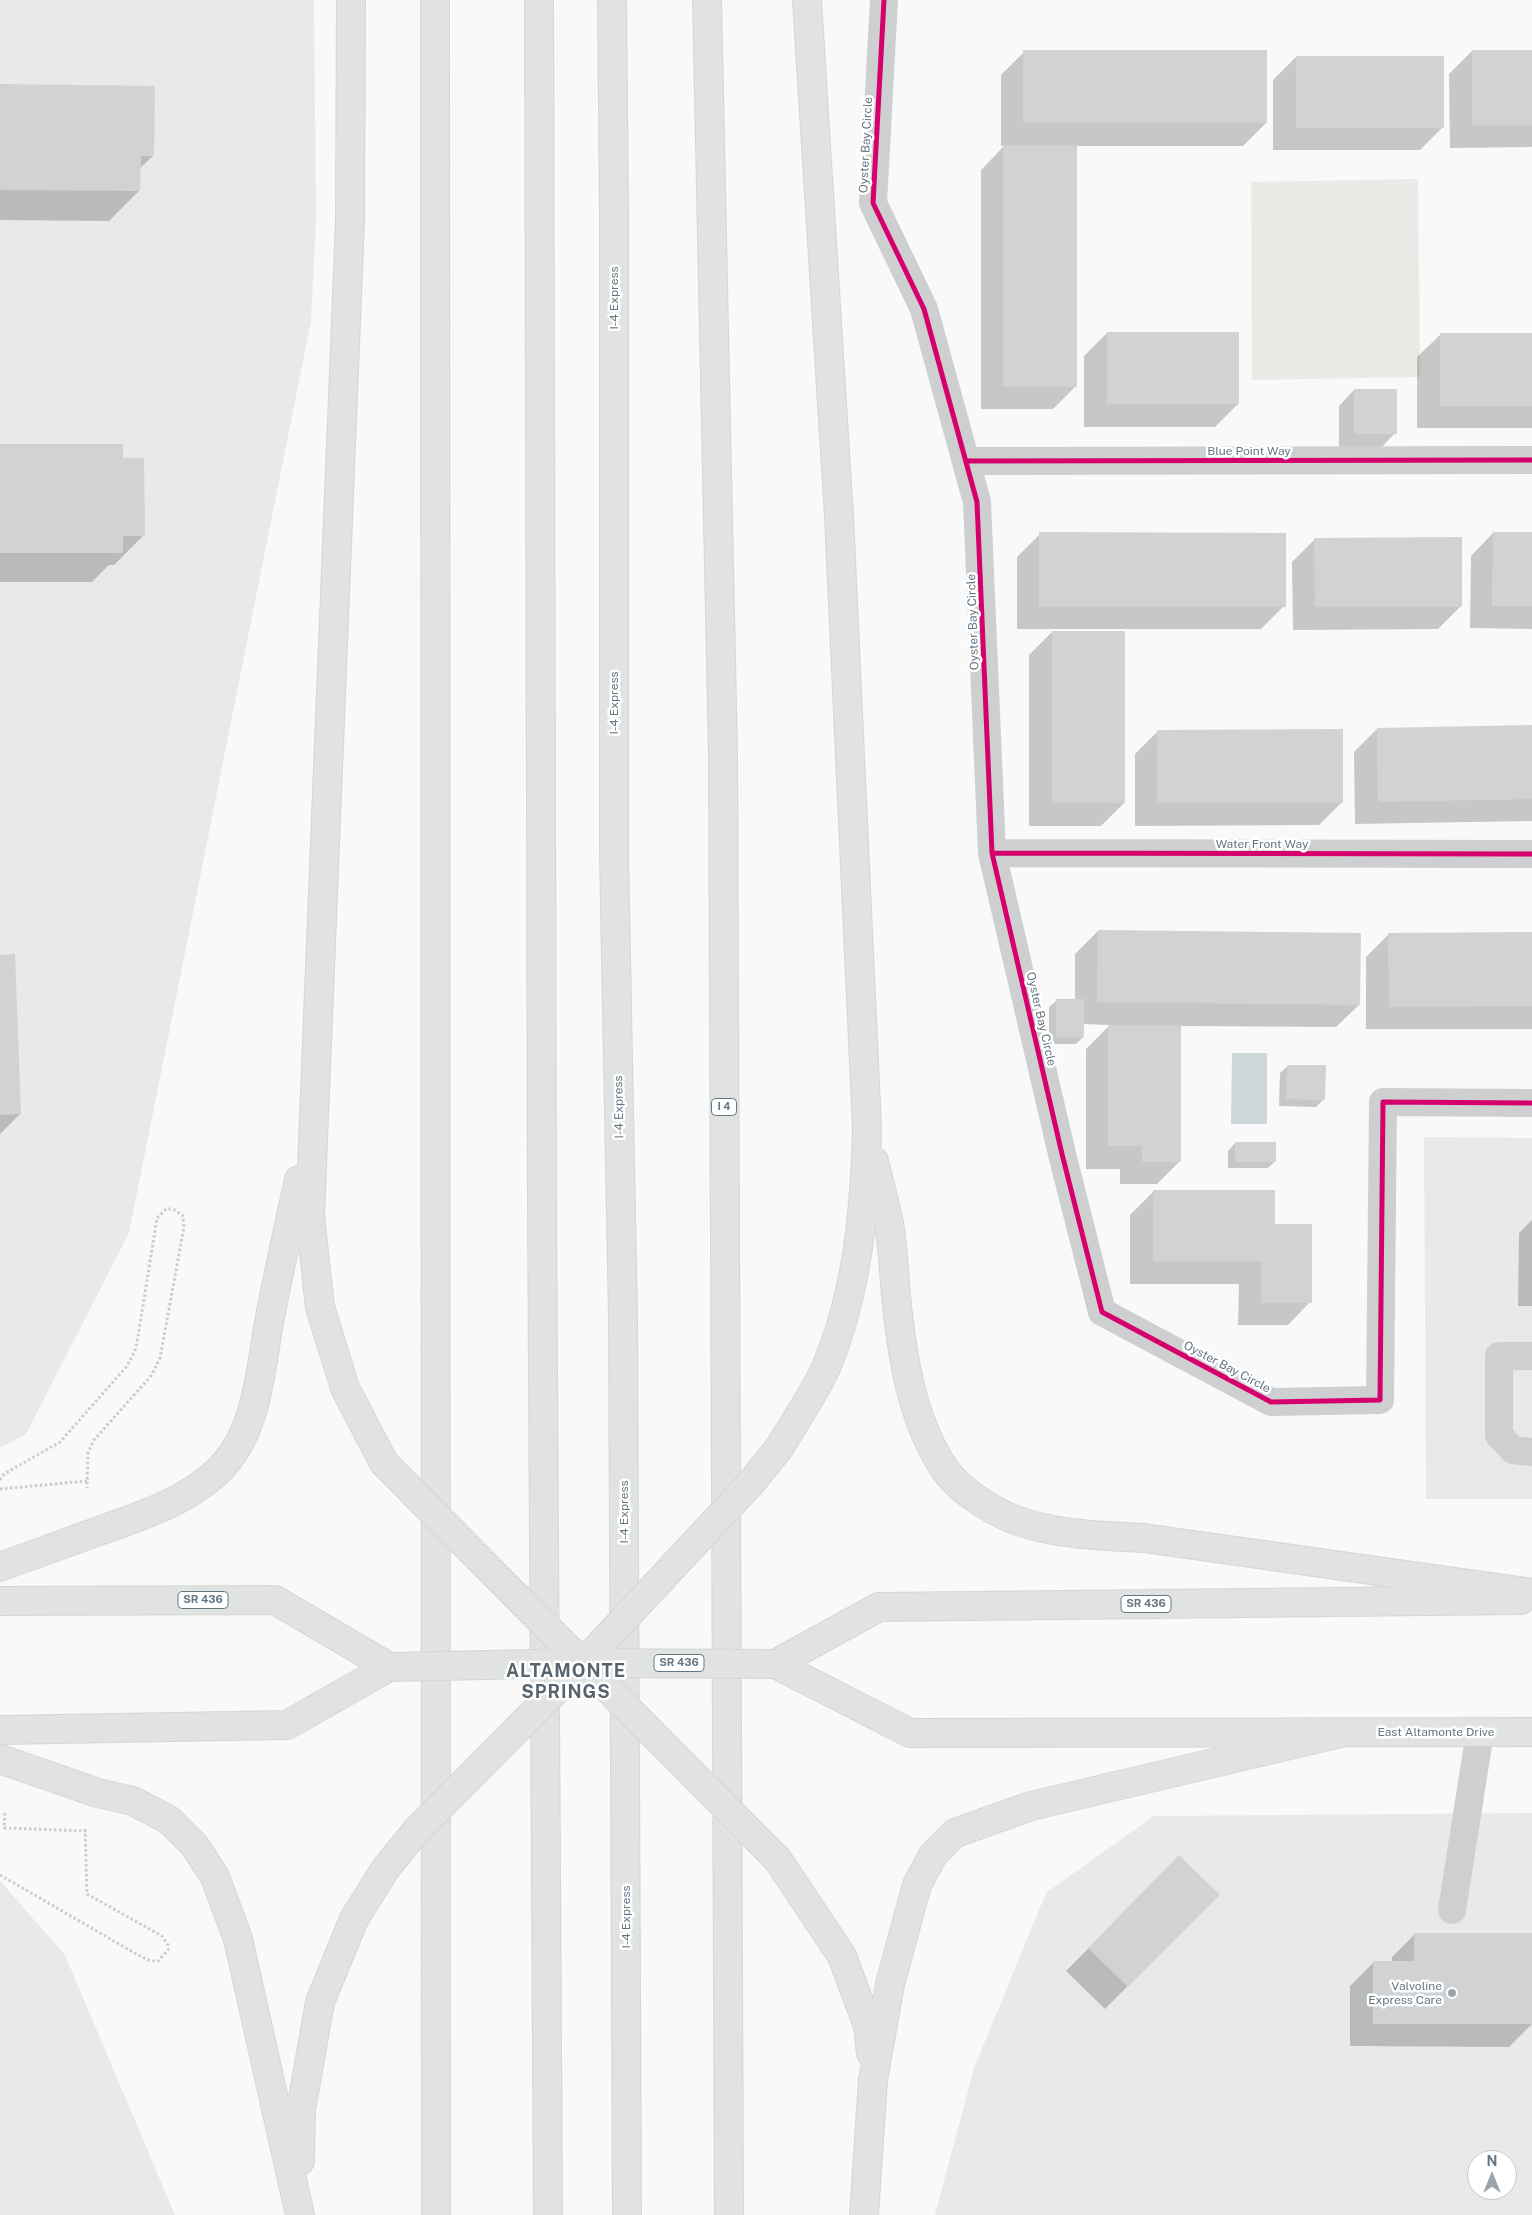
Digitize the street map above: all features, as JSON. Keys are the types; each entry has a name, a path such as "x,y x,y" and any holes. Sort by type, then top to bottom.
{"main road":[{"path":"351,0 350,221 310,1216 320,1307 344,1388 384,1462 778,1860 842,1956 868,2026 873,2080"},
{"path":"435,0 436,2215"},
{"path":"539,0 542,1202 548,2215"},
{"name":"I-4 Express","path":"612,0 614,212 614,853 623,1327 627,2215"},
{"name":"I 4","path":"707,0 723,764 729,2215"},
{"path":"300,2209 301,2110 320,2002 354,1919 386,1868 417,1830 583,1663 750,1484 779,1448 827,1366 852,1286 861,1221 867,1128 838,506 807,0"},
{"path":"0,1567 145,1515 199,1486 218,1471 236,1447 248,1422 259,1385 265,1341 315,1108"},
{"path":"867,1128 889,1224 898,1316 909,1378 923,1430 947,1473 975,1498 1024,1523 1066,1532 1097,1536 1154,1539 1532,1592"},
{"name":"SR 436","path":"775,1664 879,1607 1532,1599"},
{"name":"SR 436","path":"0,1601 275,1600 389,1667"},
{"name":"SR 436","path":"0,1730 287,1725 389,1667 583,1663 775,1664 910,1733 1340,1733"},
{"name":"East Altamonte Drive","path":"1340,1733 1532,1732"},
{"path":"864,2215 873,2080 890,1984 916,1886 933,1855 955,1833 1031,1806 1340,1733"},
{"path":"0,1758 98,1793 133,1801 169,1820 195,1846 215,1877 238,1939 300,2209"}],"street":[{"name":"Oyster Bay Circle","path":"884,0 873,203 924,309 978,502 992,853 1062,1154 1102,1312 1271,1402 1380,1400 1383,1102 1532,1103"},
{"name":"Blue Point Way","path":"966,462 1532,460"},
{"name":"Water Front Way","path":"992,853 1532,854"},
{"path":"1532,1356 1499,1356 1498,1435 1514,1450 1532,1452"},
{"path":"1452,1910 1480,1732"}],"path":[{"path":"0,1480 4,1474 60,1442 127,1366 135,1351 138,1338 157,1218 166,1209 173,1209 183,1216 184,1227 160,1358 150,1376 94,1440 88,1453 87,1488"},
{"path":"0,1489 87,1481"},
{"path":"0,1875 150,1961 158,1961 168,1950 168,1944 162,1936 87,1894 85,1829 4,1828 5,1812"}],"shaded area":[{"path":"0,0 314,0 316,221 311,321 129,1233 26,1434 0,1448"},
{"path":"1418,179 1420,377 1252,380 1251,182"},
{"path":"1232,1053 1267,1053 1267,1124 1231,1124"},
{"path":"1424,1137 1532,1138 1532,1499 1426,1499"},
{"path":"1532,1813 1532,2215 935,2215 974,2068 1046,1893 1154,1816"},
{"path":"0,1881 65,1955 175,2215 0,2215"}],"building":[{"path":"1023,50 1267,50 1267,123 1023,123"},
{"path":"1472,50 1532,50 1532,125 1472,125"},
{"path":"1296,56 1444,56 1444,128 1296,128"},
{"path":"0,84 155,86 154,156 141,156 140,191 0,190"},
{"path":"1003,145 1077,145 1077,387 1003,387"},
{"path":"1107,332 1239,332 1239,404 1107,404"},
{"path":"1440,333 1532,333 1532,406 1440,406"},
{"path":"1354,389 1397,389 1397,434 1354,434"},
{"path":"0,444 123,444 123,458 144,458 145,536 123,536 123,553 0,553"},
{"path":"1039,532 1286,533 1286,607 1039,607"},
{"path":"1493,532 1532,532 1532,606 1492,606"},
{"path":"1462,537 1462,607 1315,607 1314,538"},
{"path":"1052,631 1125,631 1125,803 1052,803"},
{"path":"1532,725 1532,799 1378,802 1377,728"},
{"path":"1343,729 1343,803 1157,803 1157,730"},
{"path":"1098,930 1361,933 1360,1005 1097,1002"},
{"path":"1532,932 1532,1006 1389,1007 1388,933"},
{"path":"15,954 21,1114 0,1115 0,955"},
{"path":"1056,999 1084,999 1084,1037 1056,1037"},
{"path":"1108,1025 1181,1025 1181,1162 1142,1162 1142,1146 1108,1146"},
{"path":"1287,1065 1326,1065 1325,1100 1286,1099"},
{"path":"1235,1142 1276,1142 1276,1162 1235,1162"},
{"path":"1153,1190 1275,1190 1275,1224 1312,1224 1312,1303 1261,1303 1261,1261 1153,1261"},
{"path":"1179,1855 1220,1895 1128,1987 1088,1948"},
{"name":"Valvoline Express Care","path":"1414,1933 1532,1933 1532,2024 1373,2024 1373,1961 1414,1961"}],"cycle path":[{"path":"884,0 873,203 924,309 977,502 992,853 1062,1154 1102,1312 1271,1402 1380,1400 1383,1102 1532,1103"},
{"path":"966,461 1532,460"},
{"path":"992,853 1532,854"}],"place":[{"name":"Valvoline Express Care","path":"1452,1993"}],"district":[{"name":"ALTAMONTE SPRINGS","path":"566,1681"}]}
